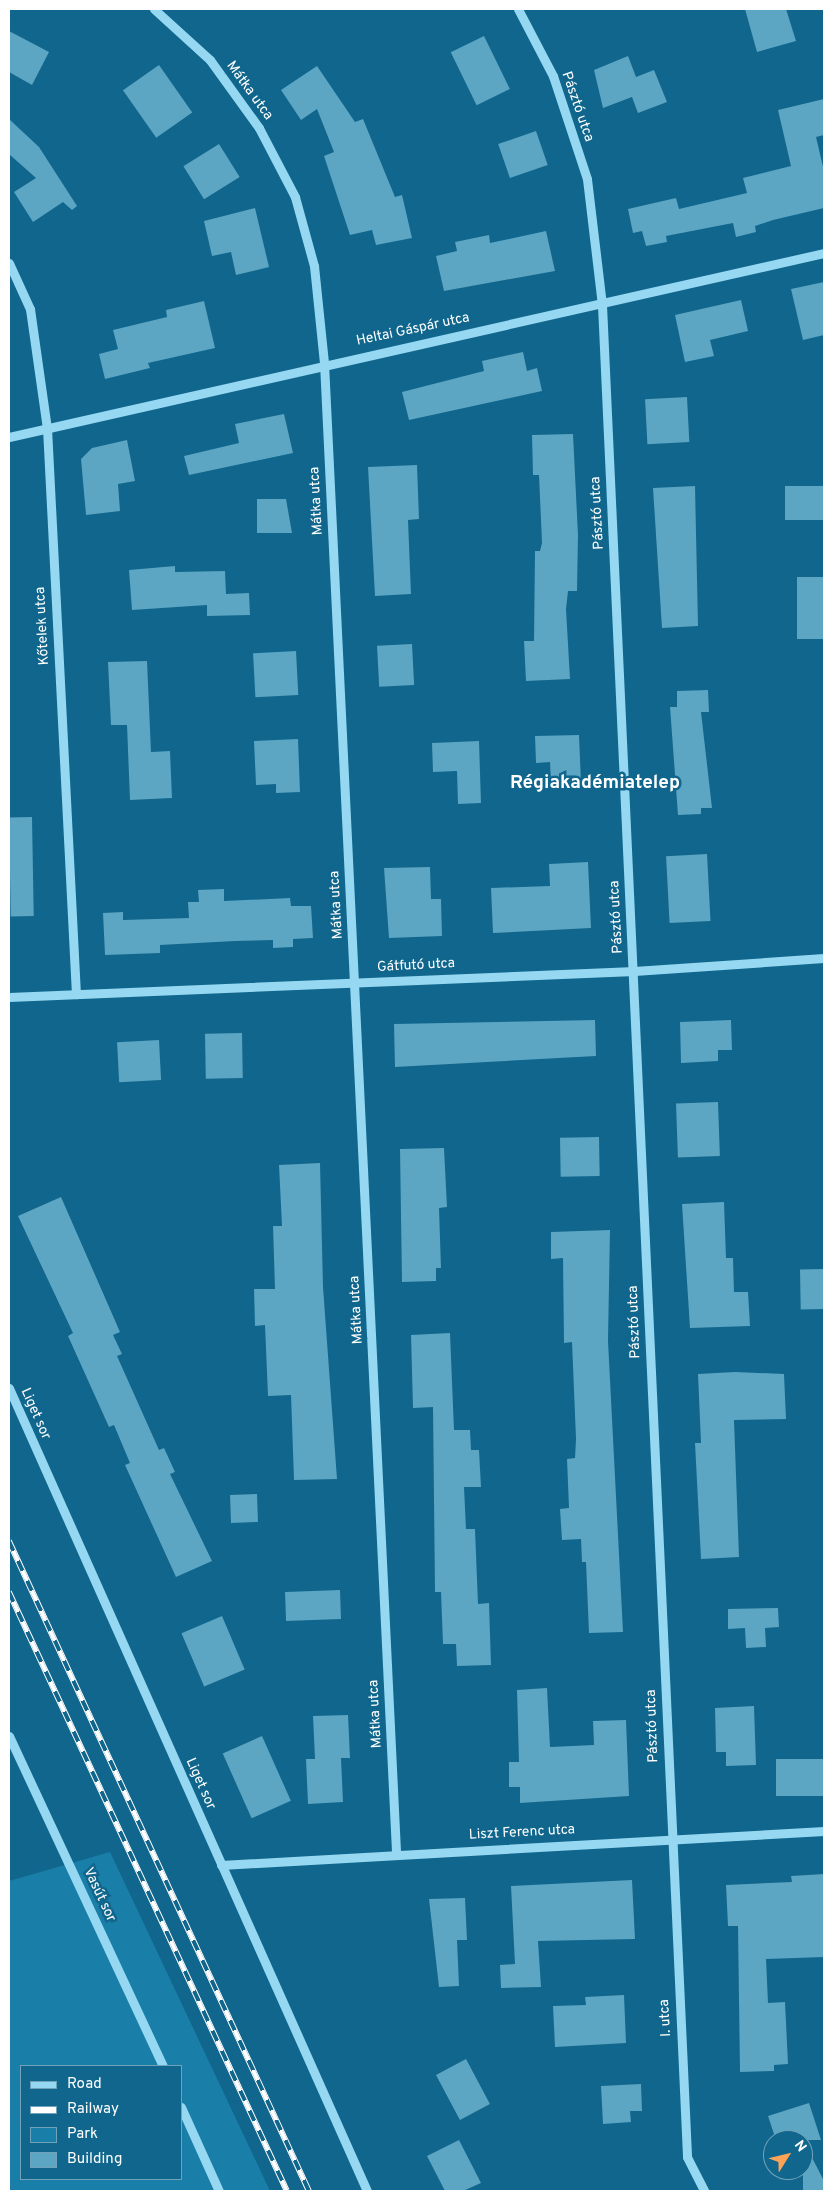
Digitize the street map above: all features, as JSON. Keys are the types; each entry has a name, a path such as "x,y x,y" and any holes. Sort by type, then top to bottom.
{"street":[{"name":"Mátka utca","path":"154,9 210,60 259,128 295,197 314,266 324,363 396,1852"},
{"name":"Pásztó utca","path":"518,9 553,76 587,179 602,304 634,971 672,1839"},
{"name":"Heltai Gáspár utca","path":"9,437 324,363 602,304 824,252"},
{"name":"Kőtelek utca","path":"9,263 30,309 47,428 76,994"},
{"name":"Gátfutó utca","path":"9,997 634,971 824,958"},
{"name":"Liget sor","path":"9,1388 367,2191"},
{"name":"Vasút sor","path":"9,1736 163,2065"},
{"name":"Liszt Ferenc utca","path":"221,1865 396,1852 824,1830"},
{"name":"I. utca","path":"672,1839 687,2157 704,2191"},
{"path":"182,2109 219,2191"}],"green space":[{"path":"110,1852 270,2191 9,2191 9,1881"}],"building":[{"path":"745,9 786,9 796,41 757,52"},
{"path":"9,31 49,52 32,85 9,72"},
{"path":"484,36 510,89 477,105 451,52"},
{"path":"628,56 636,77 654,70 667,102 638,113 632,97 603,108 594,70"},
{"path":"159,65 192,113 156,138 123,90"},
{"path":"317,66 355,122 363,119 395,197 402,195 412,238 376,245 372,230 350,235 324,156 334,152 317,109 301,120 281,90"},
{"path":"824,99 824,135 816,137 824,171 824,208 773,220 755,226 756,232 736,237 733,223 666,236 667,242 646,246 642,231 633,233 628,209 676,198 679,209 747,193 743,178 791,166 778,110"},
{"path":"9,119 39,147 77,206 72,210 63,202 33,222 14,192 36,178 9,154"},
{"path":"536,131 548,165 510,178 498,144"},
{"path":"219,144 240,177 204,199 183,166"},
{"path":"255,208 269,267 236,275 231,252 212,256 204,221"},
{"path":"546,231 555,271 444,291 436,256 457,251 455,242 489,235 490,243"},
{"path":"824,282 824,335 803,340 791,289"},
{"path":"741,300 748,331 710,340 714,356 685,362 675,315"},
{"path":"204,301 215,348 148,363 150,368 105,379 99,354 118,349 113,330 167,317 166,310"},
{"path":"523,352 527,371 537,368 542,391 409,420 402,392 484,371 482,361"},
{"path":"687,397 689,442 647,444 645,399"},
{"path":"284,414 293,453 189,475 184,456 239,443 235,424"},
{"path":"573,434 578,535 577,591 568,591 566,609 570,679 526,681 524,641 534,641 535,551 540,551 542,543 539,475 533,475 532,435"},
{"path":"127,440 135,481 118,484 120,511 86,515 81,459 92,448"},
{"path":"417,465 419,519 408,520 411,594 375,596 368,467"},
{"path":"695,486 698,626 662,628 653,488"},
{"path":"785,486 824,486 824,520 785,520"},
{"path":"257,499 286,499 292,533 257,533"},
{"path":"175,566 175,572 225,571 226,594 249,593 250,615 207,616 207,605 132,610 129,570"},
{"path":"797,577 824,577 824,639 797,639"},
{"path":"412,644 414,685 379,687 377,646"},
{"path":"296,651 298,695 255,697 253,653"},
{"path":"147,661 151,752 170,751 172,798 130,800 127,725 111,725 108,662"},
{"path":"708,690 709,712 701,712 712,808 701,808 701,814 678,815 670,707 677,707 677,691"},
{"path":"579,735 581,783 551,784 550,762 536,763 535,736"},
{"path":"298,739 300,792 276,793 276,784 256,785 254,741"},
{"path":"479,741 481,803 458,804 457,771 433,772 432,743"},
{"path":"9,817 32,817 34,916 11,916"},
{"path":"707,854 711,921 670,923 666,856"},
{"path":"588,862 591,928 493,933 491,888 550,886 549,864"},
{"path":"430,867 431,899 441,899 442,936 389,938 384,868"},
{"path":"224,889 224,901 290,898 291,906 311,906 313,938 293,939 293,947 273,948 273,940 235,941 160,945 160,953 105,955 103,913 123,912 123,920 189,918 188,902 199,902 198,890"},
{"path":"595,1020 596,1056 395,1067 394,1024"},
{"path":"731,1020 732,1050 718,1050 718,1061 681,1063 680,1022"},
{"path":"242,1033 243,1078 206,1079 205,1034"},
{"path":"159,1040 161,1080 119,1082 117,1042"},
{"path":"718,1102 720,1156 678,1157 676,1103"},
{"path":"599,1137 600,1176 561,1177 560,1138"},
{"path":"444,1148 447,1207 439,1208 441,1268 436,1268 436,1281 402,1282 400,1149"},
{"path":"320,1163 323,1287 337,1479 294,1480 291,1395 268,1396 265,1325 255,1326 254,1289 275,1289 273,1226 282,1226 279,1165"},
{"path":"61,1197 120,1332 113,1335 122,1354 117,1356 159,1450 164,1448 175,1472 170,1474 212,1561 176,1577 125,1465 130,1463 114,1425 109,1427 68,1336 73,1333 18,1216"},
{"path":"724,1202 726,1258 733,1258 734,1292 748,1292 750,1326 690,1328 682,1204"},
{"path":"610,1230 608,1341 623,1632 589,1633 586,1562 582,1562 581,1539 562,1540 560,1509 569,1508 567,1459 575,1458 576,1439 572,1342 564,1343 563,1258 551,1259 551,1232"},
{"path":"800,1269 823,1269 824,1309 801,1309"},
{"path":"450,1333 454,1430 470,1430 471,1450 479,1450 481,1487 464,1487 466,1529 475,1529 478,1604 489,1603 491,1665 457,1666 456,1644 443,1644 441,1592 435,1592 433,1407 413,1408 411,1335"},
{"path":"735,1372 784,1374 786,1419 734,1420 739,1557 701,1559 695,1443 701,1443 698,1374"},
{"path":"257,1494 258,1522 231,1523 230,1495"},
{"path":"340,1590 341,1619 286,1621 285,1592"},
{"path":"778,1608 779,1627 765,1628 766,1647 746,1648 745,1628 728,1629 728,1609"},
{"path":"222,1616 245,1669 204,1687 181,1633"},
{"path":"547,1688 550,1747 594,1745 593,1721 626,1720 629,1796 520,1803 520,1787 509,1787 509,1762 519,1762 517,1690"},
{"path":"754,1706 756,1765 726,1766 726,1752 716,1752 715,1708"},
{"path":"348,1715 350,1758 341,1758 343,1802 308,1804 306,1759 315,1759 313,1716"},
{"path":"262,1736 291,1801 252,1818 223,1753"},
{"path":"776,1759 824,1759 824,1796 776,1796"},
{"path":"824,1874 824,1957 766,1959 768,2003 785,2002 788,2064 774,2065 774,2071 740,2072 738,1926 728,1926 726,1885 792,1882 791,1876"},
{"path":"632,1880 635,1939 538,1941 541,1987 501,1988 500,1965 515,1964 511,1886"},
{"path":"465,1898 467,1940 457,1940 459,1986 439,1987 429,1899"},
{"path":"624,1995 626,2043 555,2047 553,2006 586,2005 585,1997"},
{"path":"466,2059 490,2104 460,2120 436,2075"},
{"path":"641,2084 642,2111 630,2111 631,2122 603,2124 601,2086"},
{"path":"809,2103 821,2140 813,2140 813,2130 773,2130 768,2116"},
{"path":"459,2140 481,2183 463,2191 445,2191 427,2156"},
{"path":"813,2160 824,2181 824,2191 803,2191 803,2180 813,2180"}],"railway":[{"path":"9,1541 309,2191"},
{"path":"9,1592 287,2191"}],"district":[{"name":"Régiakadémiatelep","path":"595,784"}]}
